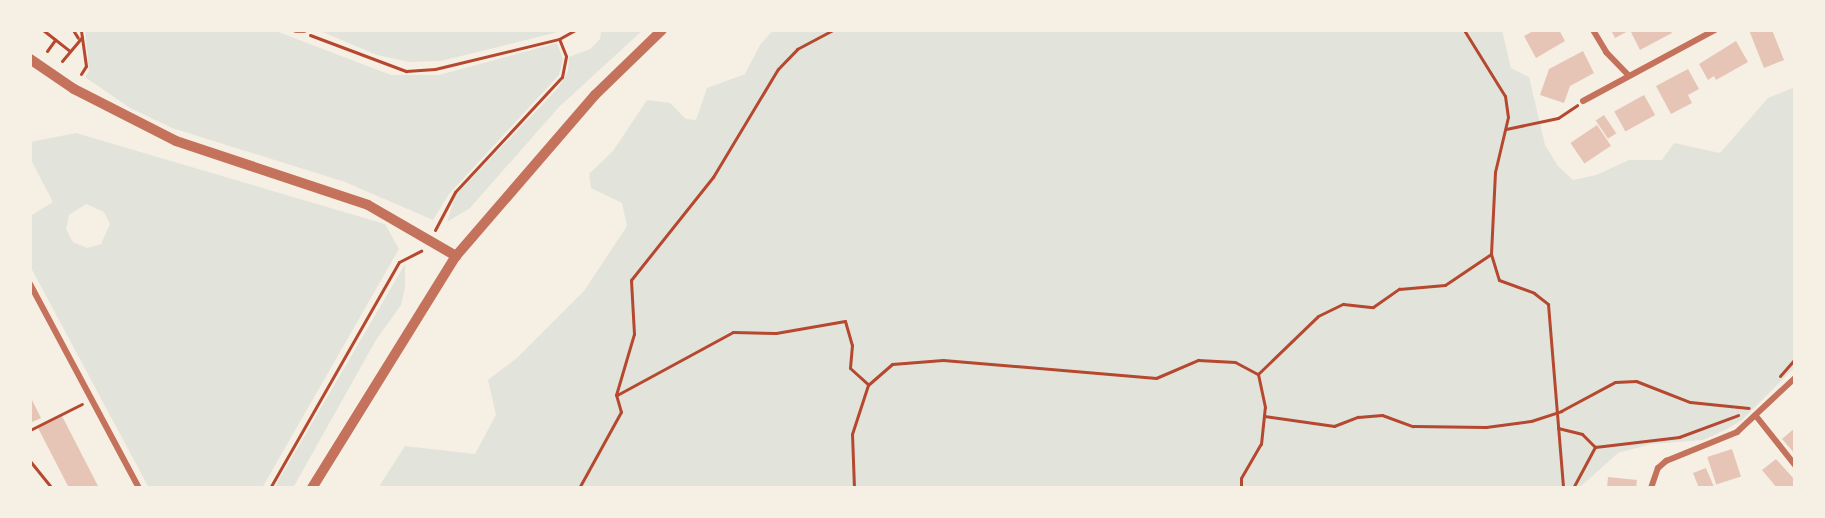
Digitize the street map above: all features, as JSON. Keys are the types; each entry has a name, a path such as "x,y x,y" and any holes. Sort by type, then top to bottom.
{"street":[{"path":"312,488 456,256 595,95 662,30"},
{"path":"1593,30 1613,61 1628,75"},
{"path":"1583,101 1715,30"},
{"path":"30,59 74,89 176,141 368,205 456,256"},
{"path":"30,284 139,488"},
{"path":"1651,488 1658,468 1666,461 1720,440 1756,416 1795,378"},
{"path":"1756,416 1795,465"}],"path":[{"path":"43,30 69,50"},
{"path":"73,30 80,38"},
{"path":"81,30 80,38 86,66 81,74"},
{"path":"301,31 406,71 435,69 559,39 575,30"},
{"path":"579,488 621,412 616,395 634,334 631,280 713,177 778,69 797,49 832,30"},
{"path":"1464,30 1505,96 1509,117 1495,172 1491,254 1499,280 1534,293 1548,304 1563,488"},
{"path":"62,61 80,38"},
{"path":"270,488 399,262 420,253 455,192 562,77 566,56 559,39"},
{"path":"47,51 55,40"},
{"path":"1506,129 1558,118 1583,101"},
{"path":"1258,374 1318,316 1343,304 1373,307 1399,289 1445,285 1491,254"},
{"path":"616,395 733,332 776,333 845,321 852,345 850,368 868,385"},
{"path":"1774,383 1795,359"},
{"path":"854,488 852,434 868,385 892,364 943,360 1156,378 1198,360 1235,362 1258,374"},
{"path":"1241,488 1241,478 1261,444 1264,416 1258,374"},
{"path":"1264,416 1334,426 1358,417 1382,415 1413,426 1449,429 1531,421 1556,412 1616,382 1636,381 1690,402 1748,408"},
{"path":"30,430 92,399"},
{"path":"1595,447 1678,438 1732,420 1757,399"},
{"path":"1558,428 1582,434 1595,447"},
{"path":"1574,488 1595,447"},
{"path":"30,461 52,488"}],"shaded area":[{"path":"85,30 273,30 391,75 439,75 557,43 563,59 559,75 449,194 433,220 345,182 172,128 130,108 85,77 89,71"},
{"path":"318,30 566,30 441,61 409,62 377,55"},
{"path":"601,30 643,30 559,107 470,208 447,222 455,196 558,88 568,71 569,57 590,49 600,39"},
{"path":"773,30 1502,30 1511,68 1529,77 1545,145 1558,166 1573,180 1596,175 1629,160 1662,160 1674,143 1720,153 1768,98 1795,87 1795,367 1742,420 1725,430 1703,440 1651,444 1618,453 1579,488 378,488 405,446 475,454 496,415 488,380 517,358 584,291 627,226 622,203 591,188 589,174 613,151 647,100 670,103 686,119 696,120 707,88 745,74 760,45"},
{"path":"76,133 385,224 399,249 262,488 149,488 30,266 30,216 53,202 30,158 30,142","holes":["86,204 104,212 110,224 101,244 87,248 73,242 66,229 69,215"]},
{"path":"405,264 405,288 401,305 376,340 293,488 274,488"}],"building":[{"path":"1535,30 1559,30 1565,41 1536,58 1524,36"},
{"path":"1611,30 1630,30 1615,38"},
{"path":"1630,30 1670,30 1672,33 1640,50"},
{"path":"1749,30 1772,30 1784,60 1764,68"},
{"path":"1736,41 1748,62 1716,80 1714,76 1708,80 1699,64"},
{"path":"1583,51 1594,73 1570,86 1564,103 1540,95 1549,69"},
{"path":"1688,69 1699,89 1688,95 1692,103 1671,114 1656,86"},
{"path":"1644,95 1655,115 1625,132 1614,111"},
{"path":"1604,115 1616,133 1608,139 1596,121"},
{"path":"1597,125 1611,146 1584,164 1570,143"},
{"path":"30,396 41,418 30,423"},
{"path":"62,416 99,488 69,488 38,428"},
{"path":"1795,428 1795,454 1782,439"},
{"path":"1732,449 1741,477 1716,485 1707,457"},
{"path":"1776,459 1795,480 1795,488 1777,488 1762,470"},
{"path":"1706,468 1714,487 1699,488 1693,473"},
{"path":"1608,477 1637,480 1636,488 1607,488"}]}
